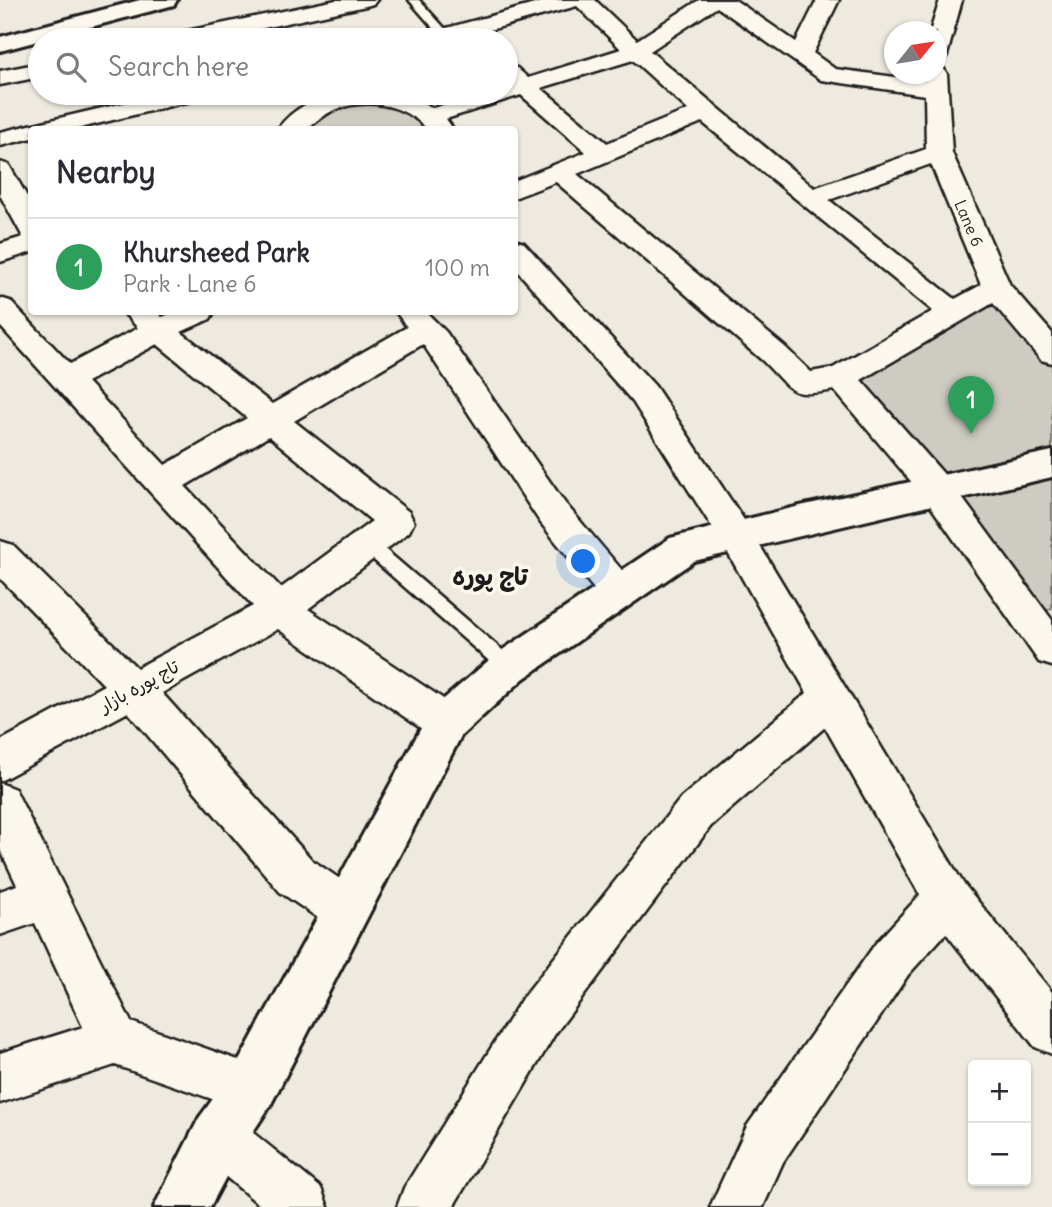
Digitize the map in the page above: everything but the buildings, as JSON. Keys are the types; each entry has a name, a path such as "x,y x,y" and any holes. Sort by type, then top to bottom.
{"street":[{"path":"263,28 366,0"},
{"path":"481,28 573,0"},
{"path":"583,0 634,52 953,312"},
{"path":"518,89 634,52 713,0"},
{"path":"721,0 829,75 884,78"},
{"path":"800,56 828,0"},
{"path":"944,21 951,0"},
{"path":"57,28 150,2"},
{"path":"0,44 28,36"},
{"path":"0,78 28,72"},
{"name":"Lane 6","path":"935,84 939,153 998,289 1052,353"},
{"path":"518,95 603,153"},
{"path":"56,126 145,105"},
{"path":"313,105 317,108"},
{"path":"292,126 299,118 326,105"},
{"path":"415,105 437,123 479,105"},
{"path":"133,108 145,126"},
{"path":"518,188 704,111"},
{"path":"0,139 28,132"},
{"path":"811,198 939,153"},
{"path":"559,172 774,354 805,384 841,378 953,312 998,289"},
{"path":"28,175 2,178 28,224"},
{"path":"0,253 28,244"},
{"path":"518,252 644,394 736,536 947,899 1052,1030"},
{"path":"14,312 66,380 279,610 446,723"},
{"path":"66,380 148,321 183,315"},
{"path":"162,483 270,420 418,320 552,512 619,593"},
{"path":"148,321 270,420"},
{"path":"841,378 937,489 1052,650"},
{"name":"تاج پورہ بازار","path":"0,762 279,610 397,522 270,420"},
{"path":"180,1207 218,1137 252,1087 446,723 509,667 683,550 1052,464"},
{"path":"0,555 133,689 296,876 346,910"},
{"path":"423,1207 538,1017 696,812 830,698"},
{"path":"0,803 115,1041"},
{"path":"0,913 45,897"},
{"path":"736,1207 772,1133 892,959 947,899"},
{"path":"0,1078 115,1041 252,1087"},
{"path":"218,1137 302,1207"}],"lane":[{"path":"414,0 442,28"},
{"path":"367,544 509,667"}],"shaded area":[{"path":"343,105 401,105 435,126 294,126 318,108"},
{"path":"997,289 1052,353 1052,608 1030,618 841,378"}],"place":[{"name":"Khursheed Park","path":"971,434"}],"district":[{"name":"تاج پورہ","path":"490,576"}]}
